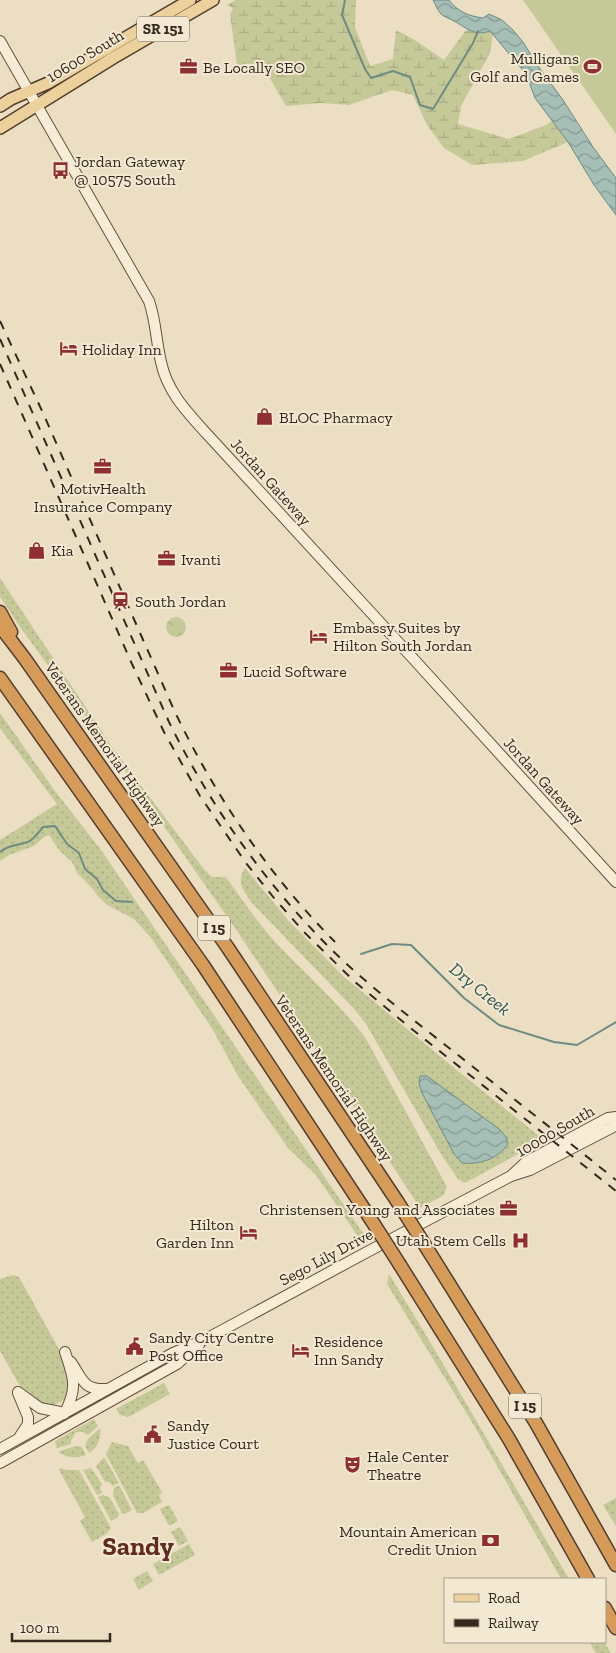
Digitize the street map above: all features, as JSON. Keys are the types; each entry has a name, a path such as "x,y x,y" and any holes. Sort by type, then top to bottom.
{"highway":[{"path":"0,612 25,659"},
{"name":"Veterans Memorial Highway","path":"0,626 228,948 397,1201 536,1423 616,1565"},
{"name":"I 15","path":"0,678 203,965 370,1218 509,1439 587,1578"},
{"path":"0,690 44,740"},
{"path":"606,1610 616,1628"}],"main road":[{"name":"10600 South","path":"0,106 11,99 48,83 190,0"},
{"name":"10600 South","path":"0,128 37,104 213,0"},
{"name":"Jordan Gateway","path":"0,40 149,300 155,322 163,371 182,407 616,882"},
{"name":"10000 South","path":"511,1176 533,1158 608,1118 616,1117"},
{"name":"10000 South","path":"461,1203 511,1176 530,1170 613,1127 616,1123"},
{"name":"Sego Lily Drive","path":"0,1449 172,1353 206,1339 461,1203"},
{"name":"Sego Lily Drive","path":"0,1462 177,1364 206,1339"},
{"path":"49,1436 71,1400 74,1384 65,1352 86,1385 94,1389 108,1389"},
{"path":"17,1439 28,1424 28,1416 18,1392 40,1408 64,1413 90,1413"}],"green space":[{"path":"236,0 356,0 355,27 370,66 393,59 396,30 415,40 444,60 466,30 484,33 489,31 493,34 490,53 461,106 458,124 509,139 552,121 568,142 523,161 472,165 444,148 427,125 413,95 392,90 349,105 321,103 286,106 261,63 237,65 230,14 233,8 227,5"},
{"name":"Mulligans Golf and Games","path":"523,0 616,0 616,134"},
{"path":"0,578 112,747 203,868 212,877 226,877 273,939 365,1037 447,1187 444,1195 420,1208 235,928 0,597"},
{"path":"176,617 183,620 186,627 183,634 176,637 169,634 166,627 169,620"},
{"path":"0,713 55,791 101,850 365,1236 359,1238 316,1175 288,1148 238,1076 213,1030 152,939 134,919 107,905 77,873 72,862 59,850 49,835 34,846 9,855 0,861 0,840 57,804 0,728"},
{"path":"245,868 288,920 343,976 544,1140 465,1183 458,1179 441,1154 366,1024 355,1010 251,902 241,882 242,873"},
{"path":"389,1274 568,1578 560,1578 475,1427 387,1284"},
{"path":"13,1275 19,1277 66,1362 70,1378 68,1398 52,1406 39,1404 24,1393 0,1351 0,1279"},
{"path":"164,1383 168,1391 140,1407 141,1410 128,1417 120,1415 116,1409"},
{"path":"168,1391 170,1394 141,1410 139,1407"},
{"path":"94,1419 98,1426 88,1435 83,1432 76,1432 71,1444 57,1448 55,1441"},
{"path":"100,1428 98,1442 89,1453 85,1446 88,1439"},
{"path":"112,1442 128,1446 138,1463 143,1460 162,1492 159,1495 162,1502 143,1513 137,1513 106,1454"},
{"path":"75,1446 82,1447 86,1455 71,1457 58,1452"},
{"path":"104,1457 119,1483 113,1486 109,1482 105,1482 96,1466"},
{"path":"60,1468 79,1470 111,1528 106,1534 92,1542 80,1521 85,1517 59,1470"},
{"path":"91,1468 102,1484 100,1488 102,1493 97,1495 83,1470"},
{"path":"119,1485 132,1510 125,1514 122,1513 113,1496 114,1488"},
{"path":"103,1495 110,1498 119,1514 117,1518 111,1521 98,1497"},
{"path":"616,1498 616,1526 603,1505"},
{"path":"169,1505 178,1521 169,1526 160,1509"},
{"path":"180,1527 188,1541 179,1546 171,1532"},
{"path":"189,1544 195,1555 159,1575 153,1564"},
{"path":"147,1571 153,1581 139,1590 133,1579"},
{"path":"590,1643 605,1643 611,1653 596,1653"}],"water":[{"path":"433,0 449,0 464,13 473,16 483,18 489,14 502,20 513,30 616,178 616,215 594,185 568,142 535,98 526,74 490,31 479,33 466,28 441,14"},
{"path":"420,1076 427,1076 499,1129 506,1137 508,1144 504,1149 488,1160 462,1163 454,1154 422,1093 419,1083"}],"waterway":[{"path":"345,0 342,15 365,69 371,78 393,71 410,77 420,105 433,109 473,43 478,31"},
{"name":"Dry Creek","path":"0,852 8,847 30,841 43,827 55,826 67,844 79,853 85,869 97,879 103,890 116,901 132,902"},
{"name":"Dry Creek","path":"361,954 392,944 411,945 464,998 499,1025 554,1042 577,1045 616,1022"}],"railway":[{"path":"0,321 190,742 225,803 265,861 287,889 335,942"},
{"path":"0,339 169,722 185,754 242,844 285,900 347,964 401,1010 616,1180"},
{"path":"0,364 132,664 164,732 200,796 246,863 304,932 355,982 616,1191"}],"place":[{"name":"Be Locally SEO","path":"189,67"},
{"name":"Mulligans Golf and Games","path":"593,67"},
{"name":"Jordan Gateway @ 10575 South","path":"60,170"},
{"name":"Holiday Inn","path":"68,349"},
{"name":"BLOC Pharmacy","path":"265,417"},
{"name":"MotivHealth Insurance Company","path":"103,467"},
{"name":"Kia","path":"37,550"},
{"name":"Ivanti","path":"167,559"},
{"name":"South Jordan","path":"121,601"},
{"name":"Embassy Suites by Hilton South Jordan","path":"319,636"},
{"name":"Lucid Software","path":"229,671"},
{"name":"Christensen Young and Associates","path":"509,1209"},
{"name":"Hilton Garden Inn","path":"248,1233"},
{"name":"Utah Stem Cells","path":"520,1240"},
{"name":"Sandy City Centre Post Office","path":"135,1346"},
{"name":"Residence Inn Sandy","path":"300,1350"},
{"name":"Sandy Justice Court","path":"153,1434"},
{"name":"Hale Center Theatre","path":"353,1465"},
{"name":"Mountain American Credit Union","path":"491,1540"}],"district":[{"name":"Sandy","path":"138,1546"}]}
